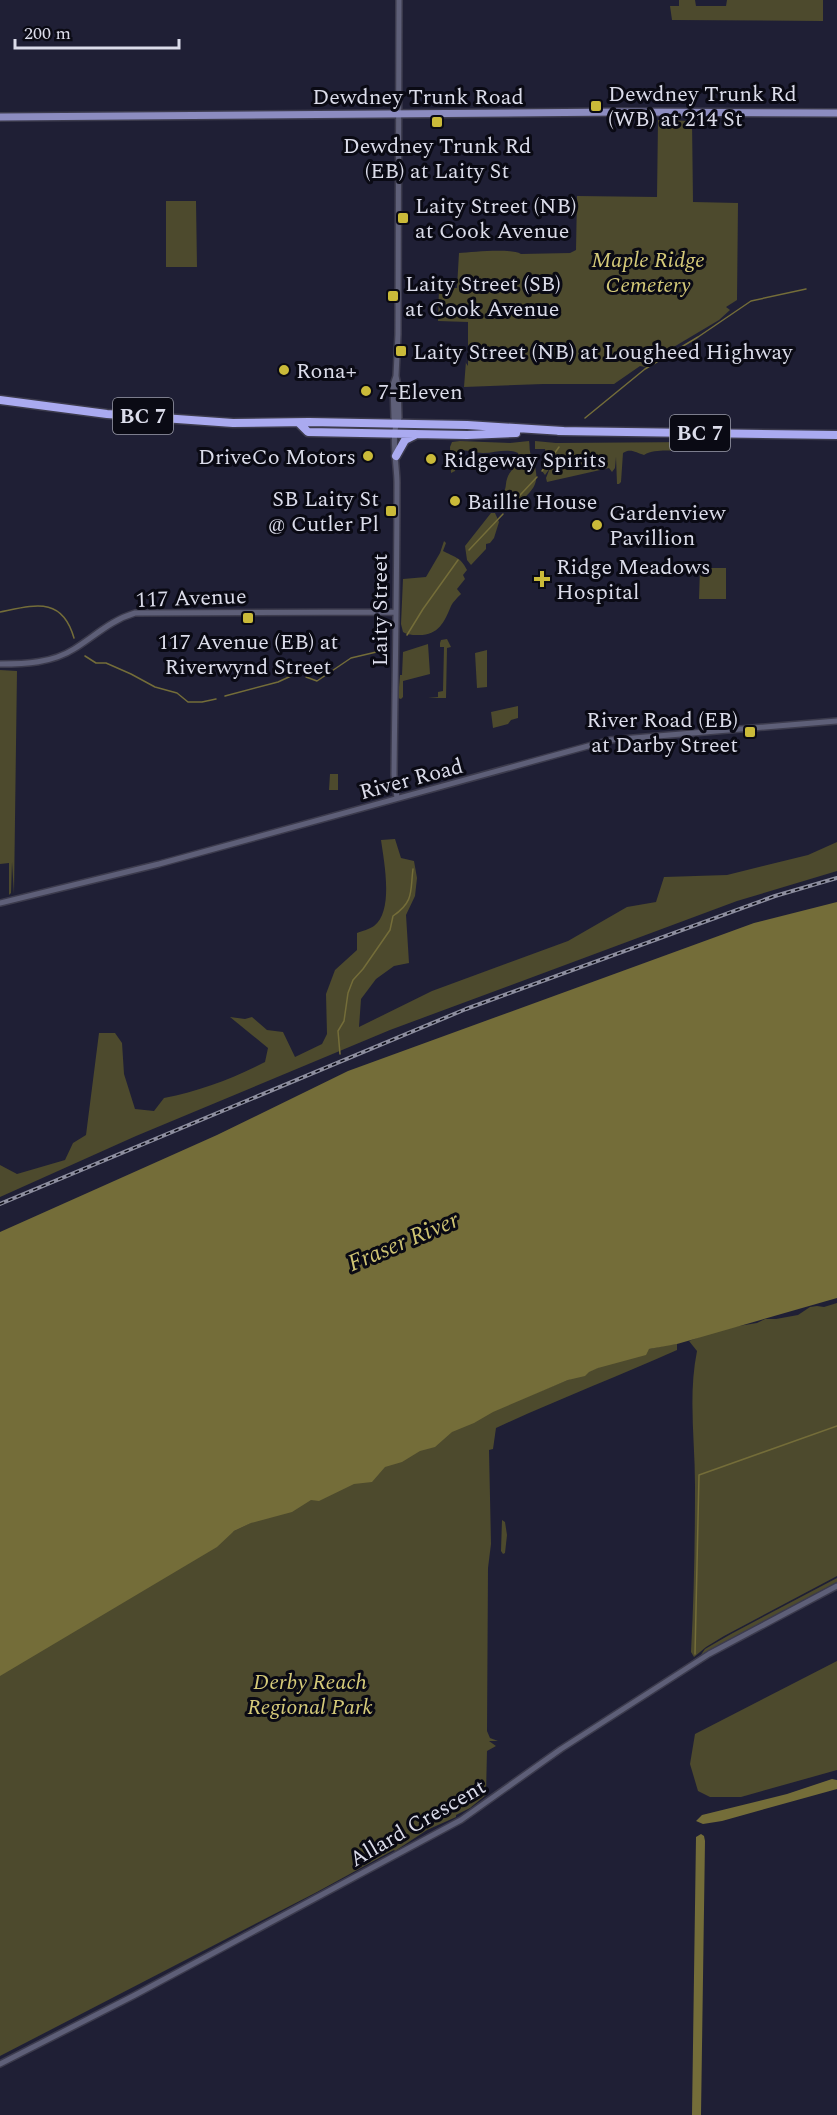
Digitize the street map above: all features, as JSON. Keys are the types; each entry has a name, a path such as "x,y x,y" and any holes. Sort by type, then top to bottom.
{"highway":[{"name":"BC 7","path":"0,400 107,414 177,420 298,423 309,432 396,426 467,425 563,431 837,435"},
{"name":"BC 7","path":"396,426 418,434 467,435 563,431"},
{"path":"396,456 405,440 418,434"}],"main road":[{"name":"Dewdney Trunk Road","path":"0,117 621,112 837,113"}],"street":[{"name":"Laity Street","path":"397,798 394,775 396,426 393,385 396,376 398,327 399,0"},
{"name":"117 Avenue","path":"0,664 30,663 65,653 112,622 135,613 395,612"},
{"name":"River Road","path":"0,903 159,864 617,739 837,720"},
{"name":"Allard Crescent","path":"0,2064 135,1995 461,1820 561,1749 710,1654 837,1586"}],"green space":[{"path":"679,0 695,0 696,6 726,6 727,0 823,0 823,21 672,20 670,6 679,6"},
{"name":"Maple Ridge Cemetery","path":"658,120 692,121 693,202 738,203 737,300 726,307 730,310 719,320 645,367 640,366 614,384 464,387 467,348 466,363 468,366 468,322 438,321 439,288 457,288 459,253 500,251 521,254 570,253 576,250 577,196 657,197"},
{"path":"166,201 196,201 197,267 166,267"},
{"path":"529,441 536,474 534,487 510,512 502,505 505,496 503,493 508,475 517,464 518,453 505,451 480,453 459,450 455,471 451,473 450,447 452,442 510,443"},
{"path":"535,441 556,443 696,442 695,447 683,450 656,451 644,455 631,451 623,453 621,482 617,484 616,457 615,468 612,472 609,468 547,482 546,478 550,468 545,475 542,471 546,456 545,449 535,449"},
{"path":"491,513 495,513 499,522 494,538 486,544 486,549 471,565 467,560 465,546"},
{"path":"444,541 446,543 443,551 460,560 467,570 463,575 465,579 457,589 461,594 452,604 443,623 435,631 424,635 406,634 401,624 403,579 426,577"},
{"path":"700,568 726,568 726,599 699,599"},
{"path":"447,639 451,647 447,648 446,698 428,698 438,697 438,692 443,691 444,647 440,647 440,643 441,640"},
{"path":"428,644 430,674 403,681 403,697 398,698 403,652"},
{"path":"487,650 487,687 477,688 475,653"},
{"path":"0,670 17,671 14,894 12,862 11,893 9,895 9,863 0,864"},
{"path":"518,706 518,718 511,720 508,724 493,728 491,712"},
{"path":"330,774 338,774 338,790 329,790"},
{"path":"395,839 401,858 414,861 417,878 415,896 406,915 409,963 394,966 376,979 361,999 359,1027 432,991 568,941 627,907 656,902 664,877 727,875 808,855 837,842 837,871 737,901 390,1030 136,1136 0,1197 0,1165 17,1174 65,1160 73,1143 86,1135 99,1033 115,1033 122,1043 124,1074 135,1109 154,1111 164,1098 216,1084 265,1062 268,1048 230,1017 245,1019 252,1017 267,1030 283,1032 295,1057 322,1044 327,1034 326,994 335,970 357,950 357,933 374,926 384,909 386,886 381,840"},
{"path":"837,1303 837,1576 724,1636 694,1657 691,1652 695,1506 692,1401 697,1351 689,1341 720,1329 757,1323 765,1319 798,1315 810,1307 824,1307"},
{"name":"Derby Reach Regional Park","path":"677,1344 677,1350 496,1428 493,1449 489,1450 491,1544 488,1568 487,1731 490,1738 498,1741 489,1741 496,1746 487,1751 486,1795 456,1817 427,1830 395,1851 0,2056 0,1671 234,1531 424,1439 636,1352"},
{"path":"502,1520 505,1522 507,1535 503,1554 501,1551"},
{"path":"837,1578 837,1582 700,1656 705,1649 731,1634"},
{"path":"837,1661 837,1770 741,1797 710,1797 698,1791 690,1764 695,1734"}],"water":[{"name":"Fraser River","path":"837,902 837,1298 677,1344 649,1349 646,1355 598,1368 585,1376 568,1380 493,1412 452,1432 435,1447 420,1451 402,1462 385,1467 372,1482 354,1484 319,1501 311,1500 292,1512 251,1523 234,1531 217,1547 0,1676 0,1232 217,1135 348,1071 754,923"},
{"path":"832,1779 837,1780 837,1789 722,1821 703,1824 696,1821 702,1815 787,1794"},
{"path":"701,1834 705,1841 701,2115 692,2115 696,1837"}],"waterway":[{"path":"585,418 645,369 751,301 806,289"},
{"path":"542,471 559,447"},
{"path":"506,510 537,477"},
{"path":"469,550 503,514"},
{"path":"407,635 458,560"},
{"path":"0,612 36,606 55,609 69,625 74,638"},
{"path":"306,677 317,681 351,658 389,649"},
{"path":"85,656 96,663 106,663 131,674 155,687 177,693 188,702 216,699"},
{"path":"225,696 278,682 291,676"},
{"path":"340,1054 338,1031 344,1021 348,993 353,980 390,930 393,916 408,900 413,869"},
{"path":"695,1654 699,1475 837,1426"}],"railway":[{"path":"0,1204 466,1009 775,896 837,878"}],"place":[{"name":"Dewdney Trunk Rd (WB) at 214 St","path":"596,106"},
{"name":"Dewdney Trunk Rd (EB) at Laity St","path":"437,122"},
{"name":"Laity Street (NB) at Cook Avenue","path":"403,218"},
{"name":"Laity Street (SB) at Cook Avenue","path":"393,296"},
{"name":"Laity Street (NB) at Lougheed Highway","path":"401,351"},
{"name":"Rona+","path":"284,370"},
{"name":"7-Eleven","path":"366,391"},
{"name":"DriveCo Motors","path":"368,456"},
{"name":"Ridgeway Spirits","path":"431,459"},
{"name":"Baillie House","path":"455,501"},
{"name":"SB Laity St @ Cutler Pl","path":"391,511"},
{"name":"Gardenview Pavillion","path":"597,525"},
{"name":"Ridge Meadows Hospital","path":"542,579"},
{"name":"117 Avenue (EB) at Riverwynd Street","path":"248,618"},
{"name":"River Road (EB) at Darby Street","path":"750,732"}]}
